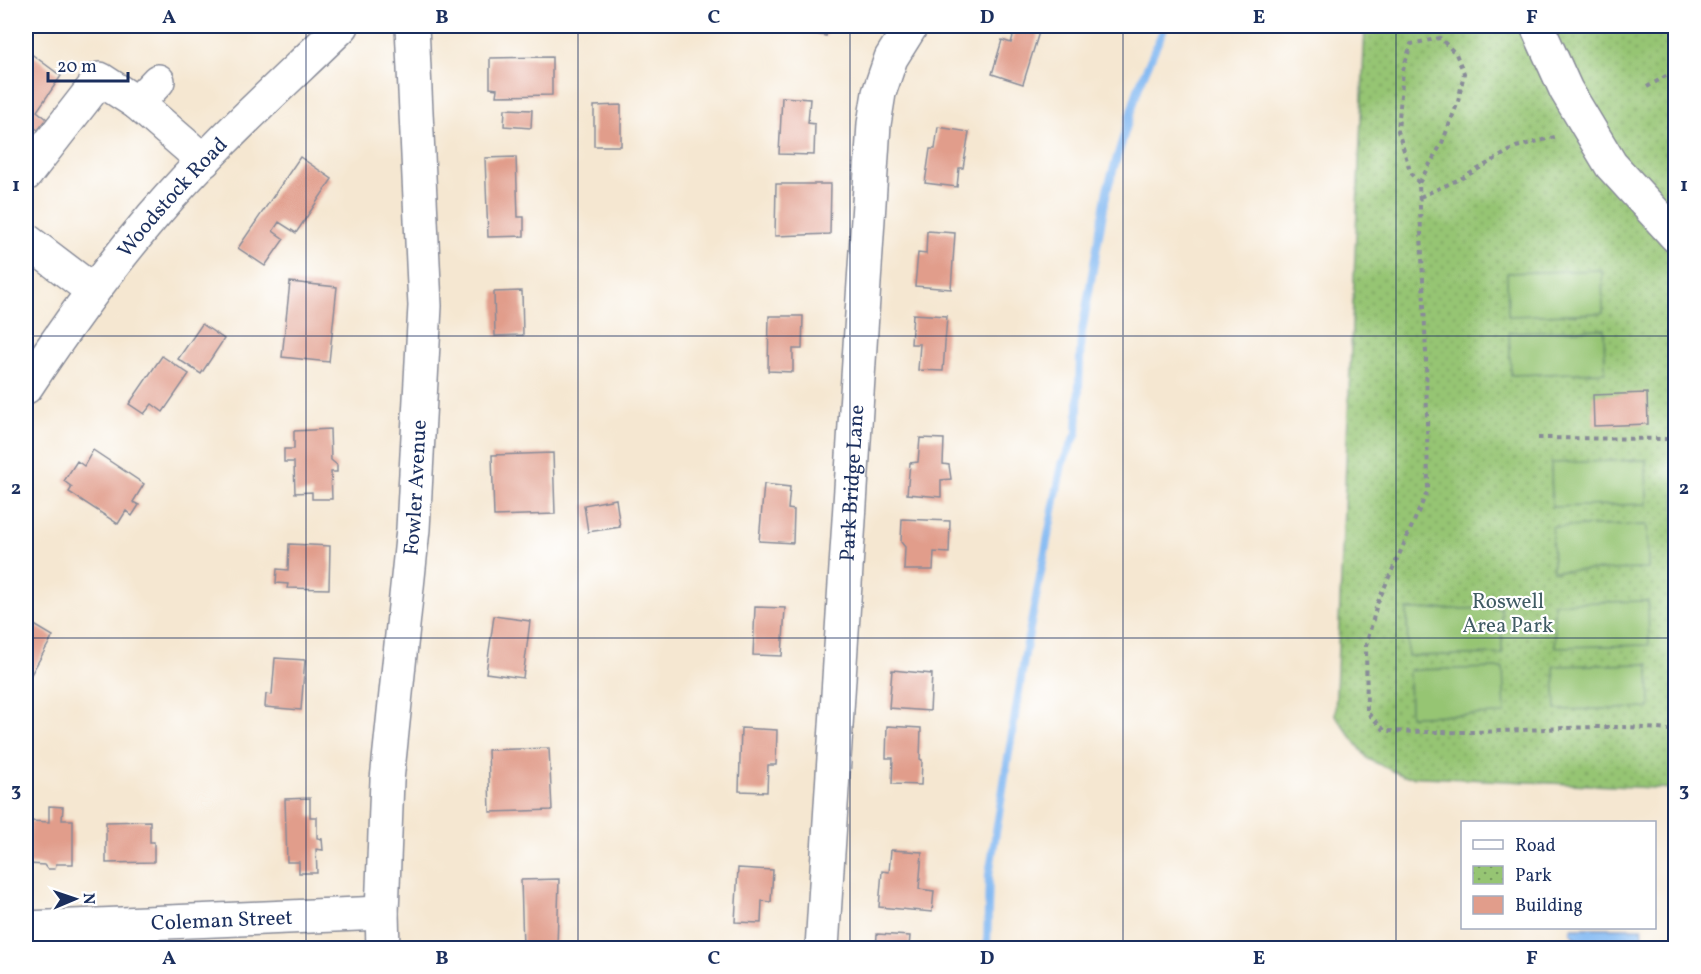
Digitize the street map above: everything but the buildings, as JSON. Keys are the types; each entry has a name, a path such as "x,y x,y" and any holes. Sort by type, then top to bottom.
{"street":[{"name":"Woodstock Road","path":"26,387 93,291 153,216 204,161 342,26"},
{"name":"Fowler Avenue","path":"383,948 382,913 387,780 413,529 425,306 412,26"},
{"name":"Park Bridge Lane","path":"822,948 874,124 879,93 891,58 911,26"},
{"path":"1537,26 1566,90 1611,165 1676,236"},
{"path":"26,174 100,79 147,92 204,161"},
{"path":"26,240 93,291"},
{"name":"Coleman Street","path":"26,928 382,913"}],"path":[{"path":"1419,183 1411,174 1398,131 1403,70 1411,44 1440,38 1456,54 1464,73 1458,102 1442,143 1419,183 1426,353 1428,490 1377,604 1366,645 1367,712 1385,731 1497,732 1652,727 1676,730"},
{"path":"1647,87 1676,70"},
{"path":"1420,197 1464,177 1516,147 1557,136 1586,124"},
{"path":"1538,438 1676,439"}],"green space":[{"name":"Roswell Area Park","path":"1365,26 1675,26 1675,789 1403,776 1368,759 1335,715"},
{"path":"1602,270 1603,313 1508,316 1507,273"},
{"path":"1604,329 1605,372 1511,375 1509,332"},
{"path":"1646,460 1647,504 1552,507 1551,463"},
{"path":"1647,525 1648,569 1553,571 1552,527"},
{"path":"1648,601 1649,645 1555,647 1554,603"},
{"path":"1501,608 1502,654 1408,656 1407,610"},
{"path":"1649,664 1650,708 1556,710 1554,666"},
{"path":"1503,668 1505,714 1410,716 1409,670"}],"water":[{"path":"1571,929 1642,929 1644,943 1640,948 1586,948 1571,933"}],"waterway":[{"path":"987,948 989,875 1025,654 1062,464 1077,433 1081,337 1107,190 1139,86 1165,26"}]}
